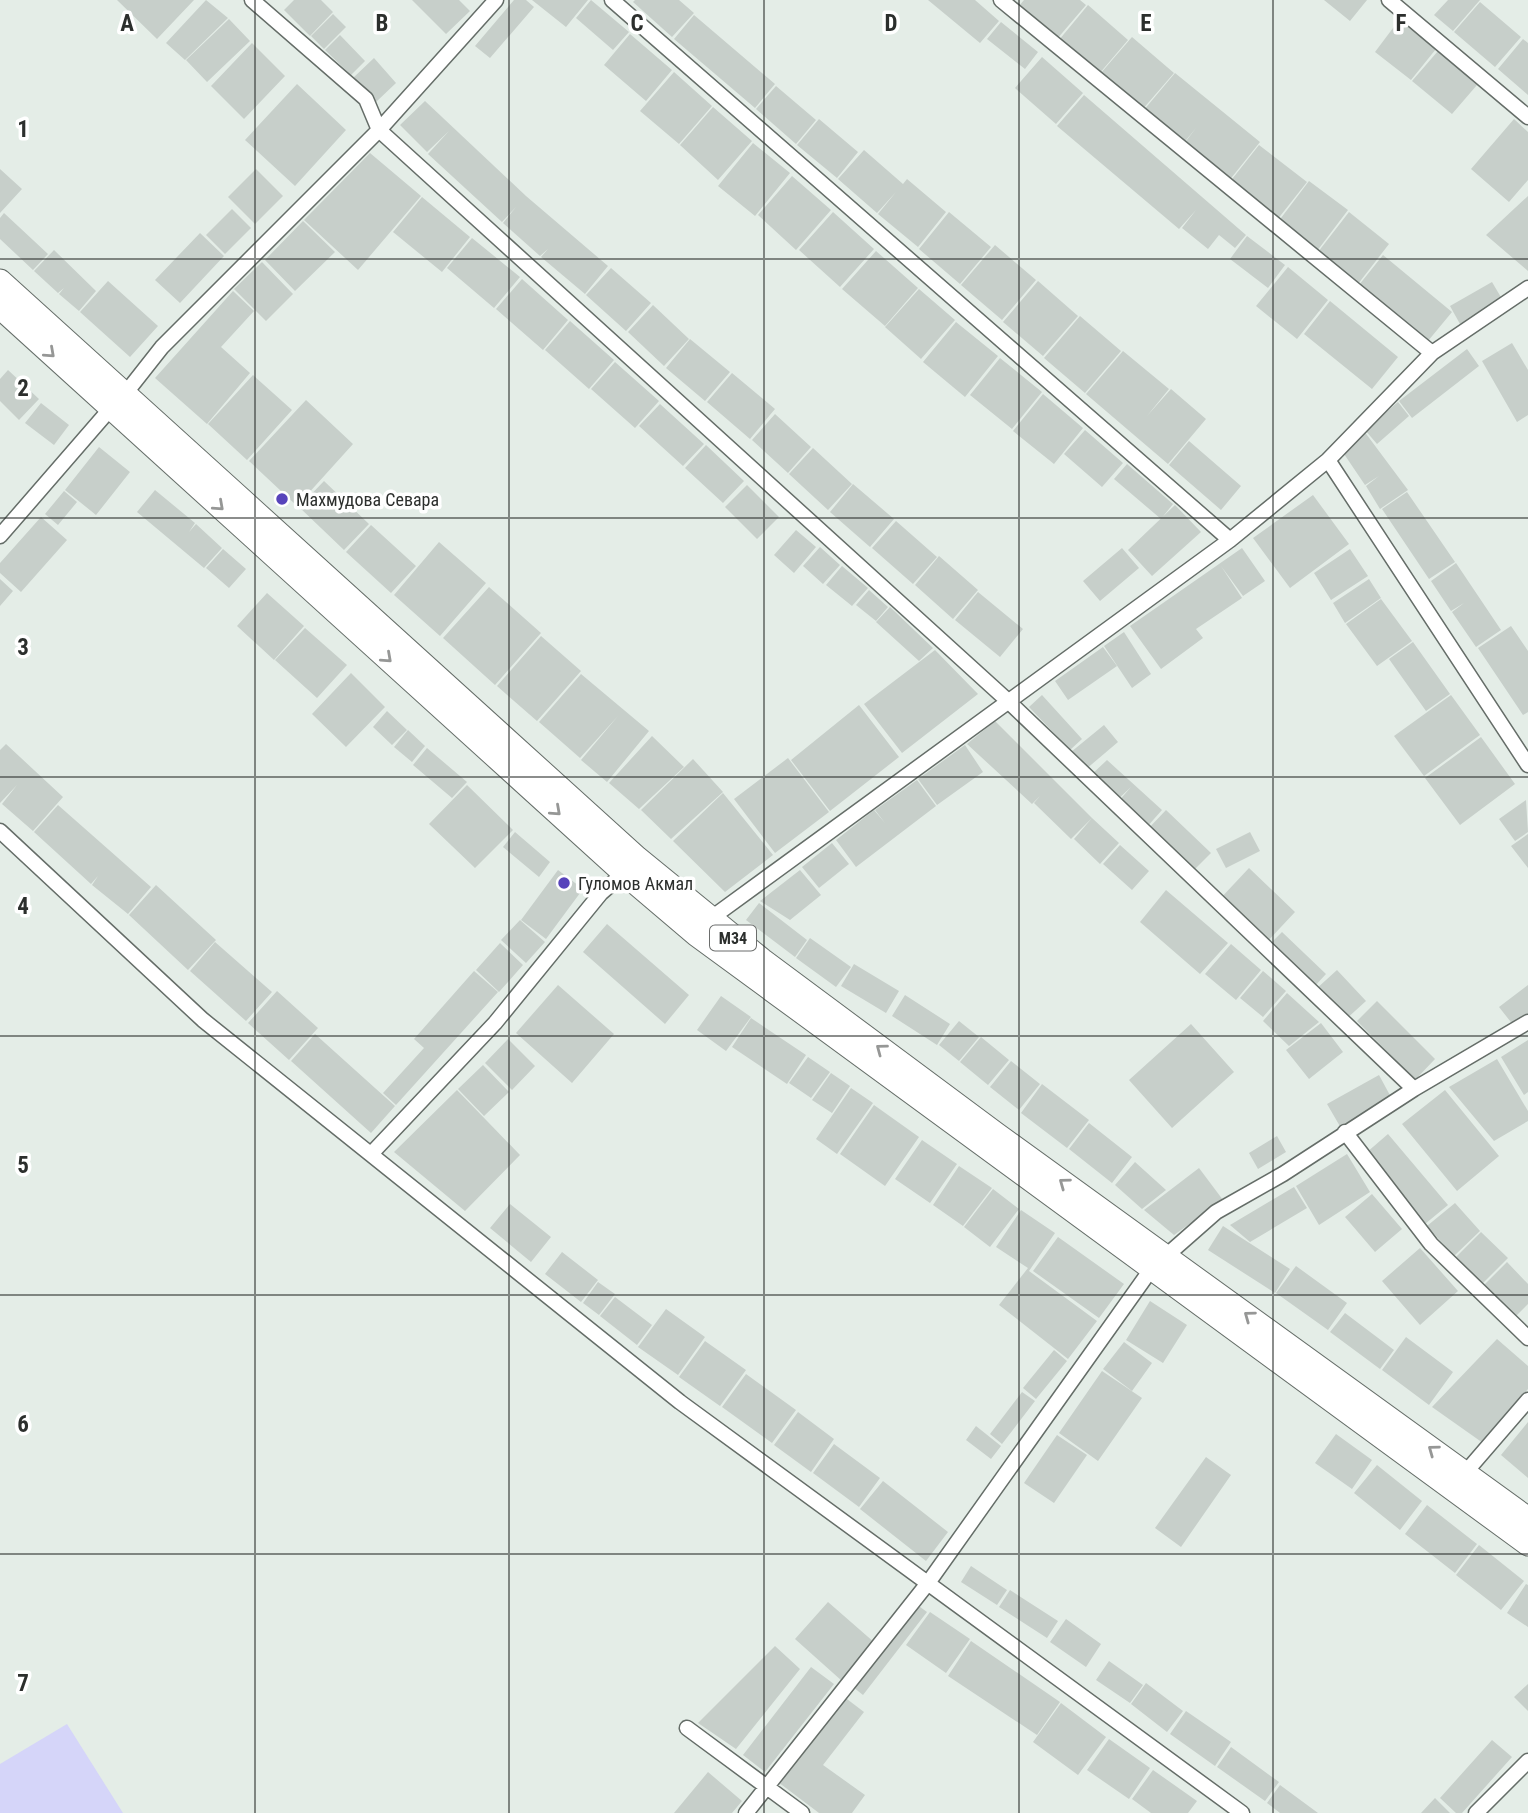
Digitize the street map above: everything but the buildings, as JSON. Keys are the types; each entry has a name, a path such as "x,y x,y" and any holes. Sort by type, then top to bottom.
{"main road":[{"name":"M34","path":"0,281 118,401 624,873 749,975 1528,1519"},
{"name":"M34","path":"0,307 118,401 637,858 710,919 986,1127 1528,1544"}],"street":[{"path":"252,0 366,99 379,130 1008,701 1414,1088"},
{"path":"612,0 1230,540"},
{"path":"1001,0 1432,353"},
{"path":"1389,0 1528,117"},
{"path":"0,536 162,347 379,130 491,2"},
{"path":"710,919 1230,540 1328,460 1432,353 1528,288"},
{"path":"1328,460 1528,765"},
{"path":"0,831 203,1020 680,1402 1242,1813"},
{"path":"372,1153 495,1023 601,893 624,873"},
{"path":"746,1813 928,1583 1159,1262 1216,1212 1283,1174 1414,1088 1528,1022"},
{"path":"1345,1132 1431,1244 1528,1338"},
{"path":"1465,1473 1528,1400"},
{"path":"687,1728 803,1813"},
{"path":"1476,1813 1528,1761"}],"shaded area":[{"path":"67,1724 123,1813 0,1813 0,1764"}],"place":[{"name":"Махмудова Севара","path":"282,499"},
{"name":"Гуломов Акмал","path":"564,883"}]}
